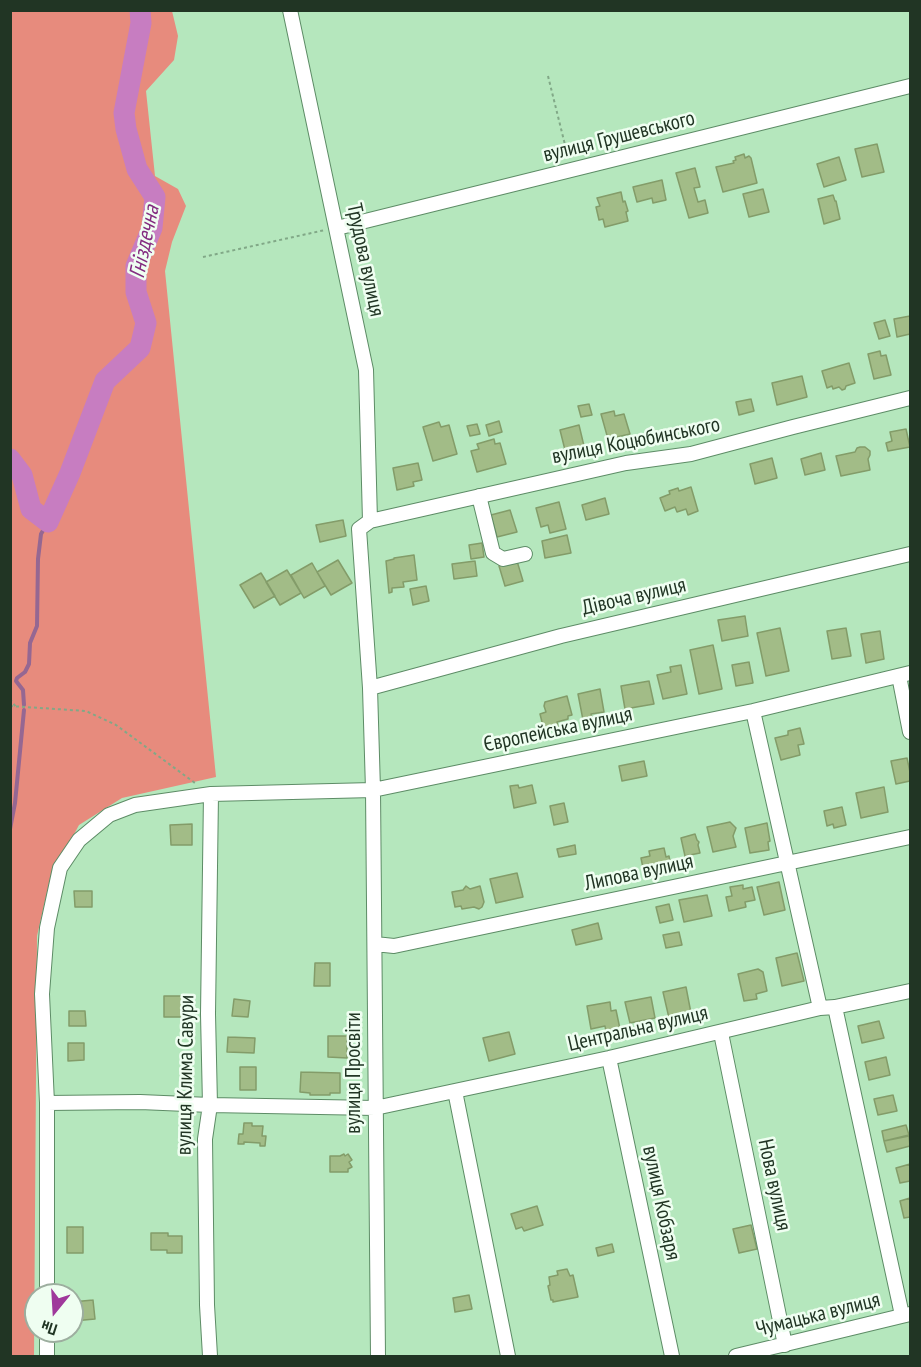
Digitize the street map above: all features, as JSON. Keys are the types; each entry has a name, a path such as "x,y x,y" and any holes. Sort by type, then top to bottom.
{"street":[{"name":"Трудова вулиця","path":"290,10 366,370 370,521"},
{"name":"вулиця Грушевського","path":"337,228 910,86"},
{"name":"вулиця Коцюбинського","path":"370,521 626,463 691,454 910,398"},
{"path":"479,496 493,553 503,559 525,554"},
{"name":"вулиця Просвіти","path":"370,521 359,529 374,790 378,1356"},
{"name":"Дівоча вулиця","path":"369,688 561,636 910,554"},
{"path":"905,675 910,732"},
{"name":"Європейська вулиця","path":"47,1283 47,1103 42,994 47,928 60,868 79,840 110,815 135,805 211,794 374,790 753,711 905,675"},
{"path":"753,711 788,863 906,1315"},
{"name":"вулиця Клима Савури","path":"210,1356 207,1305 205,1139 210,1105 208,1014 211,794"},
{"name":"Липова вулиця","path":"375,944 394,946 910,837"},
{"name":"Центральна вулиця","path":"47,1103 140,1102 375,1108 827,1008 910,992"},
{"name":"Нова вулиця","path":"721,1032 785,1345"},
{"name":"вулиця Кобзаря","path":"609,1058 672,1356"},
{"path":"455,1091 508,1356"},
{"name":"Чумацька вулиця","path":"736,1356 906,1315"}],"path":[{"path":"548,76 571,170"},
{"path":"203,257 337,228"},
{"path":"10,699 16,707"},
{"path":"10,706 86,711 116,725 211,794"}],"shaded area":[{"path":"10,11 172,11 178,36 174,60 146,91 155,176 178,189 186,206 172,242 165,271 216,777 122,798 79,825 50,879 37,936 35,1283 24,1283 24,1343 34,1343 34,1356 10,1356"}],"building":[{"path":"877,144 884,172 862,177 855,149"},
{"path":"744,154 745,158 749,156 751,158 757,183 723,192 716,167 734,163 735,157"},
{"path":"839,157 846,180 824,187 817,164"},
{"path":"695,168 700,187 694,188 698,202 705,200 708,213 689,218 676,173"},
{"path":"662,180 666,200 653,203 652,198 637,202 633,187"},
{"path":"763,189 769,212 749,217 743,194"},
{"path":"621,192 628,211 626,212 628,221 605,227 603,219 599,220 596,207 600,206 597,198"},
{"path":"833,195 840,219 824,224 818,199"},
{"path":"910,316 910,334 897,337 894,319"},
{"path":"885,320 890,336 879,339 874,323"},
{"path":"880,351 881,356 886,355 891,375 874,379 868,354"},
{"path":"849,363 855,383 842,390 839,387 833,389 832,386 827,388 822,371"},
{"path":"802,376 807,397 777,405 772,383"},
{"path":"751,399 754,411 739,415 736,402"},
{"path":"589,404 592,415 581,417 578,406"},
{"path":"614,411 615,416 624,414 630,434 608,439 601,414"},
{"path":"499,421 502,432 489,436 486,425"},
{"path":"439,422 441,427 449,425 457,454 433,461 423,427"},
{"path":"477,424 480,434 470,436 467,426"},
{"path":"579,425 584,446 577,448 579,453 568,456 560,430"},
{"path":"906,429 910,447 888,451 886,443 892,441 890,432"},
{"path":"494,439 495,444 500,443 506,464 477,472 471,451 479,449 477,444"},
{"path":"860,447 865,447 870,451 868,459 870,470 841,476 836,456 855,452"},
{"path":"821,453 825,470 805,475 801,459"},
{"path":"772,458 777,478 755,484 750,464"},
{"path":"418,463 422,480 413,482 414,486 397,490 393,468"},
{"path":"691,487 698,511 688,515 686,509 677,512 675,507 665,511 660,498 670,494 669,491"},
{"path":"605,498 609,514 586,520 582,505"},
{"path":"559,502 566,529 550,533 548,525 541,527 536,508"},
{"path":"510,510 517,532 497,537 491,515"},
{"path":"343,520 346,536 320,542 316,525"},
{"path":"567,535 571,553 545,558 542,541"},
{"path":"482,543 484,557 471,559 469,545"},
{"path":"414,555 417,580 403,582 404,587 392,588 392,592 389,593 386,561"},
{"path":"338,560 352,583 331,595 317,572"},
{"path":"475,561 477,576 454,579 452,564"},
{"path":"517,561 523,581 505,586 499,566"},
{"path":"312,563 325,586 304,598 291,575"},
{"path":"287,570 301,593 280,605 266,582"},
{"path":"261,573 275,596 254,608 240,585"},
{"path":"426,586 429,601 413,605 410,589"},
{"path":"745,616 748,636 722,641 718,620"},
{"path":"780,628 789,671 766,676 757,633"},
{"path":"846,628 851,656 832,659 827,631"},
{"path":"880,631 884,659 866,663 861,634"},
{"path":"713,645 722,689 699,694 690,650"},
{"path":"749,662 753,683 736,686 732,665"},
{"path":"681,665 687,694 663,699 657,675 671,672 670,667"},
{"path":"649,681 654,704 625,709 621,686"},
{"path":"600,689 604,712 591,714 592,718 583,720 578,694"},
{"path":"567,696 572,715 568,716 568,719 557,722 558,727 544,730 540,714 546,712 545,702"},
{"path":"800,728 804,744 798,745 800,755 781,760 775,738 788,735 788,731"},
{"path":"907,758 910,781 896,784 891,761"},
{"path":"644,761 647,776 622,781 619,766"},
{"path":"518,785 519,788 532,785 536,803 514,808 510,786"},
{"path":"884,787 888,812 861,818 856,793"},
{"path":"564,803 568,822 554,825 550,806"},
{"path":"842,807 846,825 834,828 833,824 827,826 824,811"},
{"path":"730,822 736,828 733,836 736,847 713,852 707,827"},
{"path":"767,823 769,850 750,853 745,828"},
{"path":"192,824 192,845 171,845 170,825"},
{"path":"695,834 699,842 700,853 685,856 681,838"},
{"path":"575,845 576,854 559,857 557,849"},
{"path":"664,848 666,857 669,856 671,867 644,873 641,858 650,856 649,851"},
{"path":"517,873 523,897 496,903 490,879"},
{"path":"779,882 785,910 764,915 757,887"},
{"path":"743,885 743,889 752,887 755,900 745,902 746,907 729,911 726,897 732,896 730,887"},
{"path":"466,886 470,889 480,886 484,902 479,909 455,907 452,892 463,890"},
{"path":"74,891 92,891 92,907 75,907"},
{"path":"707,895 712,916 684,922 679,900"},
{"path":"669,904 673,920 660,923 656,907"},
{"path":"598,923 602,939 576,945 572,930"},
{"path":"679,932 682,945 666,948 663,935"},
{"path":"797,953 804,981 782,986 776,958"},
{"path":"315,963 330,963 330,986 314,986"},
{"path":"758,969 763,972 767,991 756,994 757,999 744,1001 738,974"},
{"path":"686,987 691,1013 669,1018 663,992"},
{"path":"164,996 188,996 188,1017 164,1017"},
{"path":"651,997 655,1018 630,1023 625,1002"},
{"path":"234,999 250,1001 248,1017 232,1016"},
{"path":"610,1002 611,1011 616,1010 620,1029 606,1032 605,1026 591,1029 587,1006"},
{"path":"69,1011 85,1011 86,1026 69,1026"},
{"path":"879,1021 884,1038 862,1043 858,1026"},
{"path":"509,1032 515,1054 489,1061 483,1038"},
{"path":"328,1036 347,1036 347,1058 328,1057"},
{"path":"228,1037 255,1038 254,1053 227,1052"},
{"path":"68,1043 84,1043 84,1060 68,1061"},
{"path":"886,1057 890,1075 869,1080 865,1062"},
{"path":"240,1067 256,1067 256,1090 240,1090"},
{"path":"301,1072 340,1073 340,1093 310,1095 310,1093 300,1092"},
{"path":"893,1095 897,1111 878,1115 874,1099"},
{"path":"244,1123 263,1126 262,1136 266,1136 265,1146 260,1146 260,1143 238,1144 239,1134 243,1134"},
{"path":"906,1125 909,1135 884,1141 882,1131"},
{"path":"909,1136 910,1146 887,1152 884,1141"},
{"path":"344,1154 345,1156 348,1154 352,1160 349,1162 352,1167 348,1169 348,1172 330,1172 330,1156"},
{"path":"910,1164 910,1181 900,1183 896,1168"},
{"path":"910,1198 910,1217 904,1218 900,1201"},
{"path":"537,1206 543,1225 524,1231 522,1227 516,1229 511,1214"},
{"path":"751,1225 757,1249 739,1253 733,1229"},
{"path":"67,1227 83,1227 83,1253 67,1253"},
{"path":"151,1233 182,1236 182,1253 151,1250"},
{"path":"612,1244 614,1252 598,1256 596,1248"},
{"path":"567,1269 570,1276 573,1275 578,1297 553,1302 548,1286 550,1285 549,1277 558,1275 557,1271"},
{"path":"469,1295 472,1309 455,1312 453,1298"},
{"path":"93,1300 95,1319 84,1320 84,1301"}],"waterway":[{"name":"Гніздечна","path":"10,459 22,475 31,509 48,522 70,473 105,381 140,348 146,323 136,292 136,266 152,228 155,197 137,169 124,113 141,23 140,10"},
{"path":"24,705 23,690 16,681 29,664 30,643 37,626 38,559 41,534 48,522"},
{"path":"10,829 15,803 24,710"}]}
